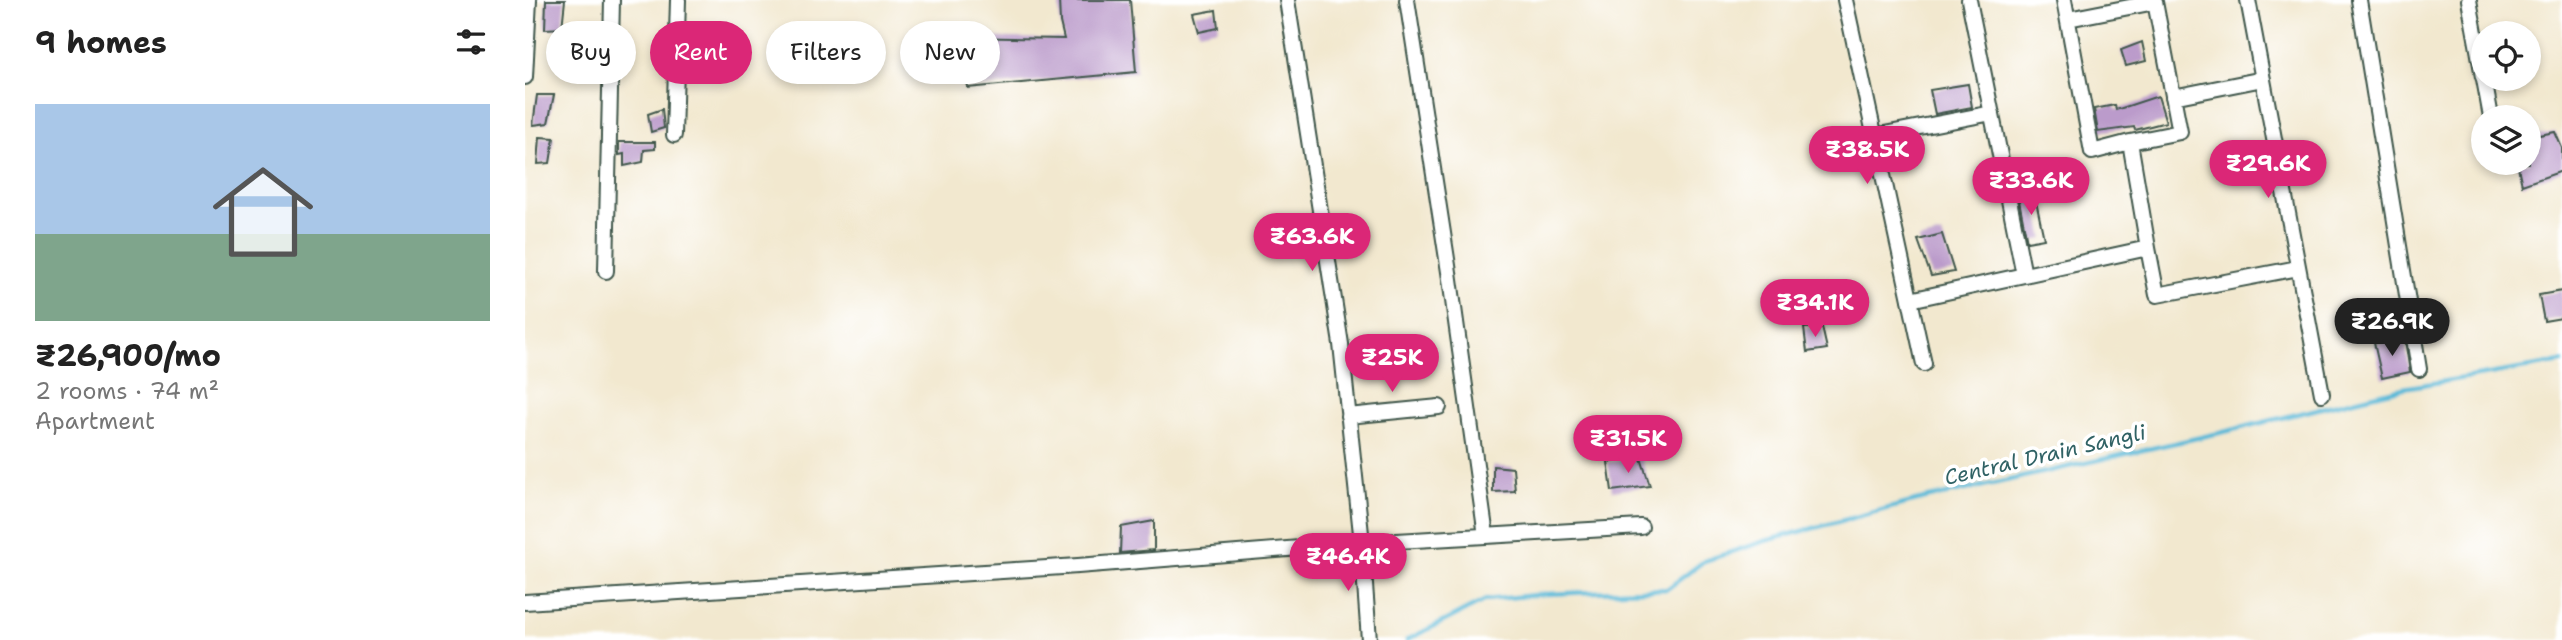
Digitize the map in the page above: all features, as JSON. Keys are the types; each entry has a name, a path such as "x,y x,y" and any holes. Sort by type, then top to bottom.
{"street":[{"path":"525,77 529,0"},
{"path":"606,271 611,0"},
{"path":"674,135 678,0"},
{"path":"1287,0 1341,344 1362,543 1369,640"},
{"path":"1407,0 1486,536"},
{"path":"1845,0 1924,364"},
{"path":"1969,0 2024,275"},
{"path":"2064,0 2092,152 2180,132 2155,2 2068,19"},
{"path":"2248,0 2322,394"},
{"path":"2359,0 2419,369"},
{"path":"2469,0 2473,21"},
{"path":"2173,97 2263,79"},
{"path":"1874,135 1992,113"},
{"path":"2130,142 2157,295 2298,268"},
{"path":"1910,300 2148,248"},
{"path":"1348,416 1439,407"},
{"path":"525,602 1078,566 1362,543 1641,527"}],"building":[{"path":"546,0 565,0 563,21 546,21 545,29"},
{"path":"1059,0 1130,0 1136,72 968,88 968,84 1000,84 1000,38 1064,39"},
{"path":"1216,10 1218,28 1199,32 1194,14"},
{"path":"2142,42 2146,61 2126,66 2121,50"},
{"path":"1968,84 1972,107 1935,114 1930,90"},
{"path":"537,95 554,95 548,123 533,125"},
{"path":"2158,96 2166,122 2135,130 2134,127 2098,132 2094,109 2115,105 2116,110"},
{"path":"662,109 664,128 651,132 648,114"},
{"path":"2555,132 2562,148 2562,171 2522,185 2520,175 2541,175 2541,135"},
{"path":"540,137 554,138 550,163 538,164"},
{"path":"619,142 655,142 655,149 644,150 643,162 624,166 624,154 619,155"},
{"path":"2034,192 2044,239 2027,242 2018,195"},
{"path":"1942,234 1954,272 1931,276 1918,240"},
{"path":"2562,291 2562,318 2544,321 2539,295"},
{"path":"1822,327 1827,349 1807,352 1804,328"},
{"path":"2405,340 2410,372 2382,378 2374,343"},
{"path":"1641,458 1650,486 1612,491 1608,462"},
{"path":"1493,466 1513,468 1515,491 1493,492"},
{"path":"1154,521 1154,550 1120,553 1121,527"}],"waterway":[{"name":"Central Drain Sangli","path":"1407,640 1486,600 1545,594 1667,589 1704,561 1765,541 1916,501 2228,431 2403,388 2562,362"}]}
